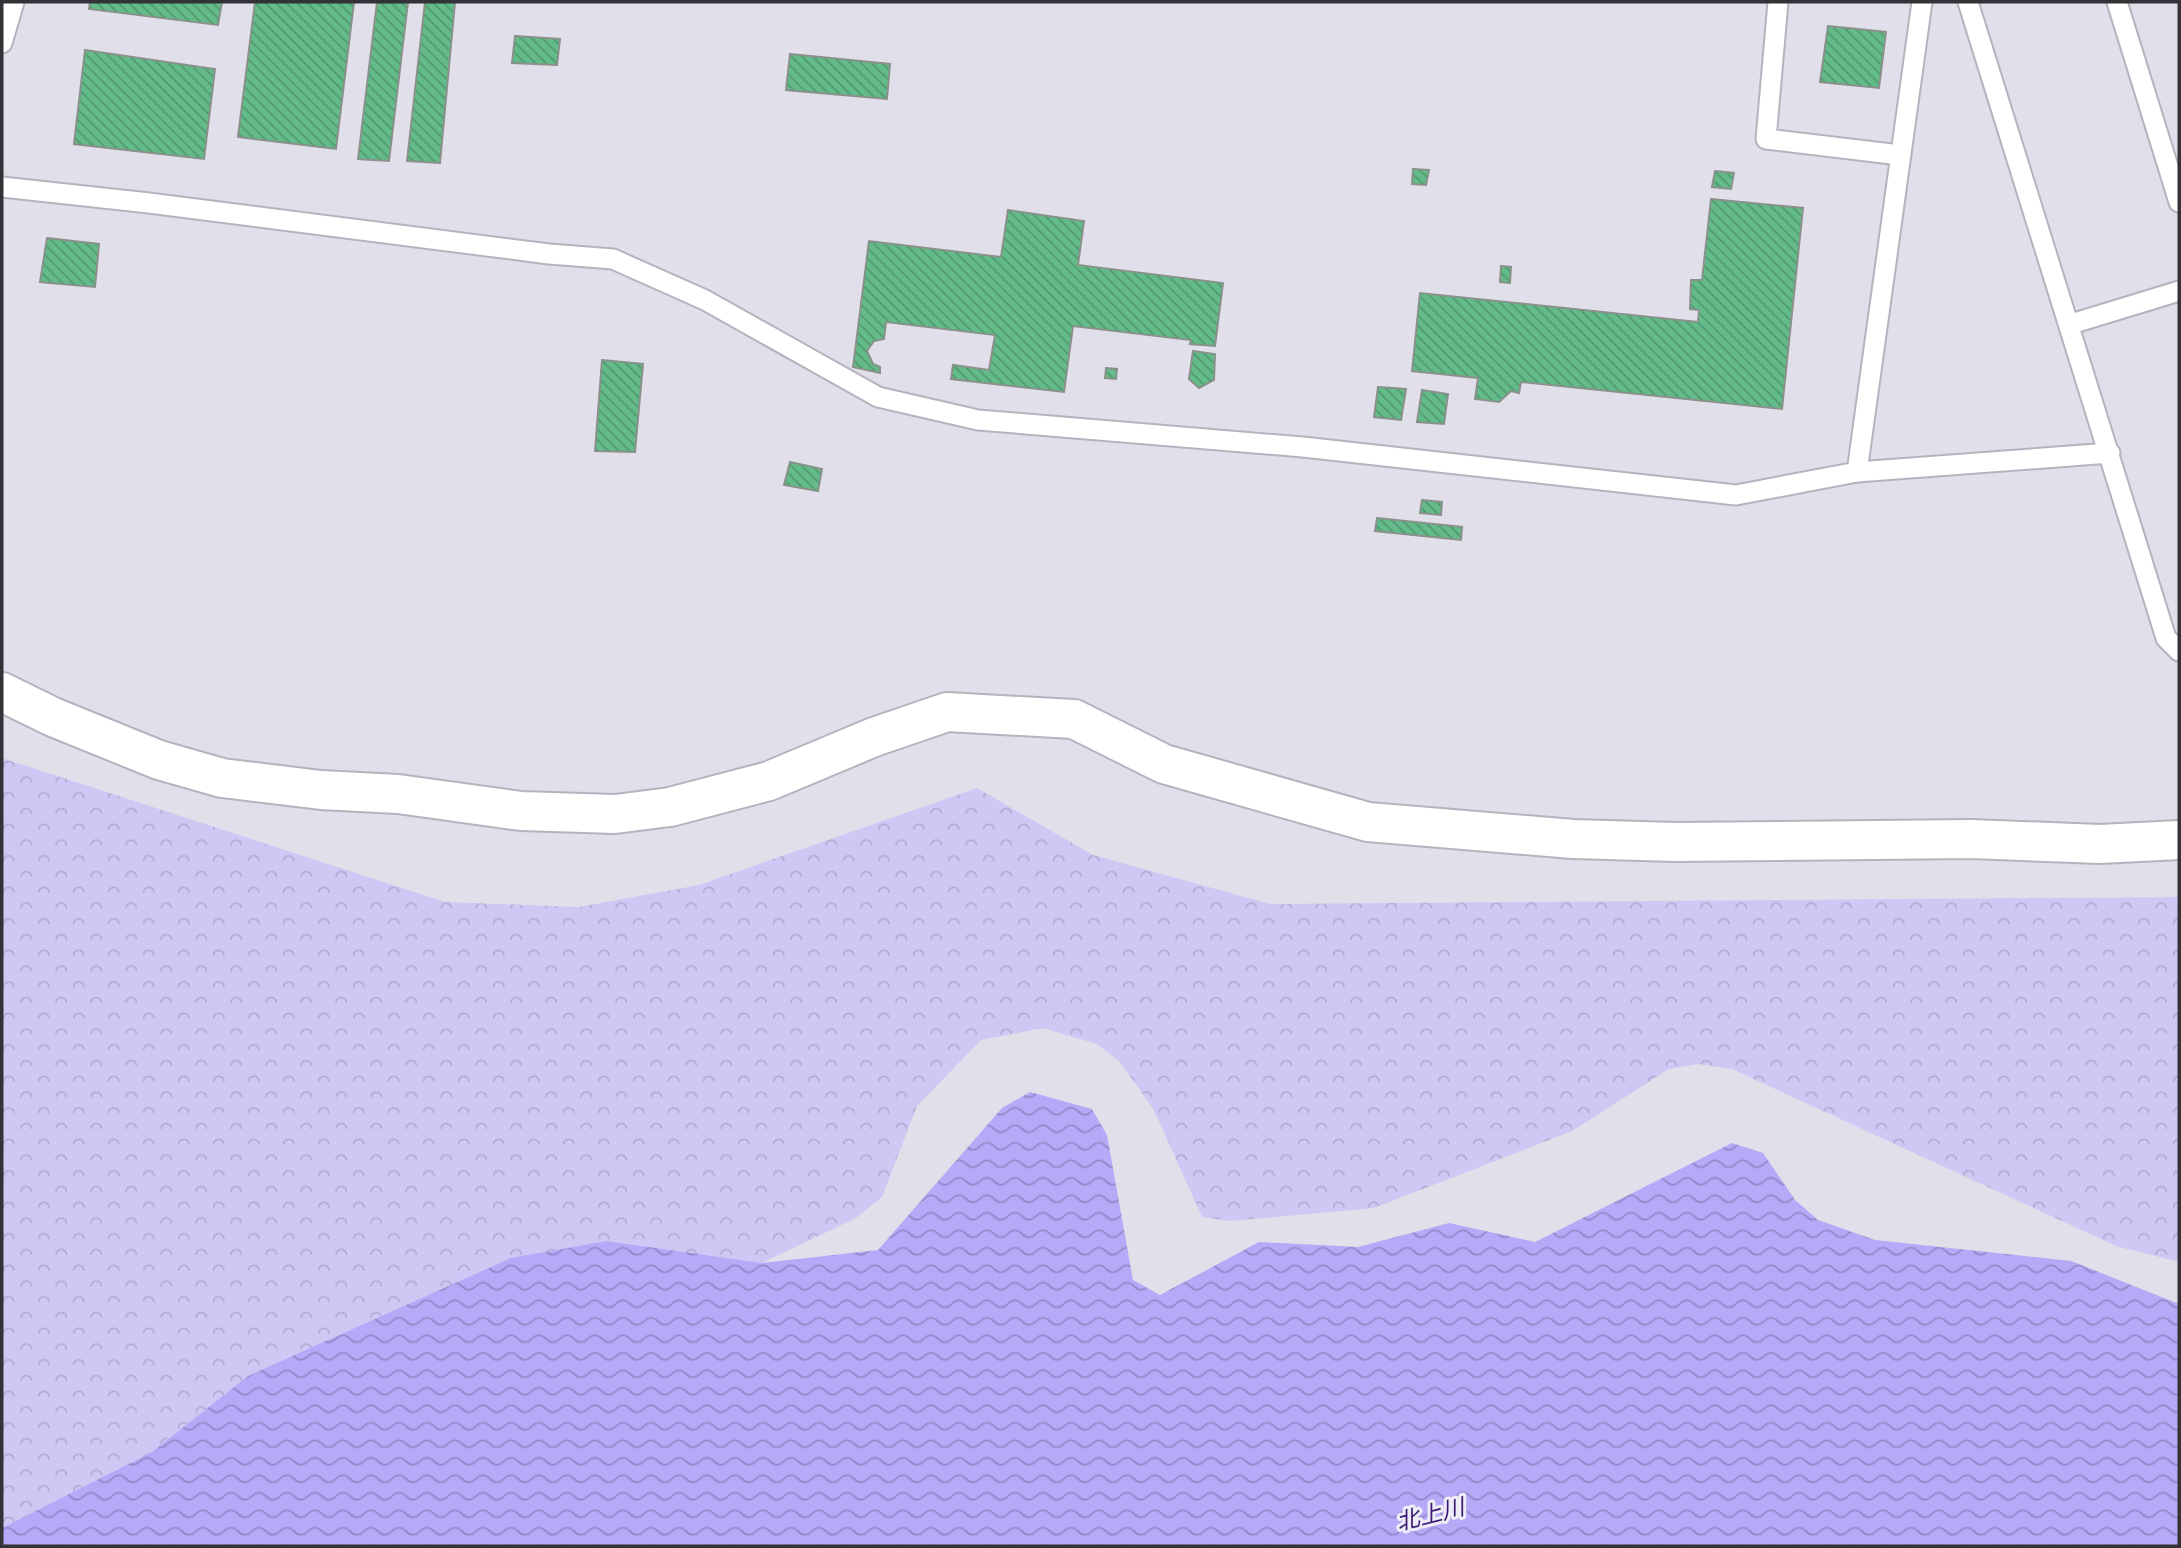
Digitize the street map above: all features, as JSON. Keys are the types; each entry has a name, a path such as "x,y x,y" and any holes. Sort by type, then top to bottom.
{"street":[{"path":"2,692 53,717 159,760 222,778 321,790 398,794 521,811 615,814 670,807 769,781 874,737 947,712 1074,719 1164,764 1368,822 1422,828 1573,839 1675,842 1957,839 2100,844 2179,840"}],"lane":[{"path":"2,40 14,2"},
{"path":"1778,2 1766,139 1900,155"},
{"path":"1857,472 1922,2"},
{"path":"1968,2 2071,324 2166,638 2179,651"},
{"path":"2117,2 2179,202"},
{"path":"2,187 149,203 536,253 612,259 705,300 878,397 978,420 1303,447 1735,495 1857,472 2110,453"},
{"path":"2071,324 2179,291"}],"green space":[{"path":"2,758 445,902 579,907 699,885 977,788 1093,855 1270,904 2179,897 2179,1262 2116,1246 1732,1069 1698,1064 1669,1069 1572,1131 1374,1208 1230,1221 1202,1217 1154,1110 1120,1062 1097,1044 1043,1028 981,1040 917,1106 882,1197 856,1218 762,1263 607,1241 248,1376 152,1452 2,1528"}],"water":[{"name":"北上川","path":"1030,1092 1092,1109 1107,1135 1133,1280 1160,1295 1259,1242 1358,1247 1449,1223 1535,1242 1732,1143 1763,1153 1795,1200 1818,1220 1875,1240 2071,1261 2179,1304 2179,1546 2,1546 2,1528 152,1452 248,1376 511,1258 607,1241 762,1263 878,1250 1002,1108"}],"building":[{"path":"90,2 222,2 218,25 89,9"},
{"path":"255,2 354,2 336,149 238,137"},
{"path":"377,2 408,2 389,161 358,159"},
{"path":"425,2 455,2 440,163 407,161"},
{"path":"1828,26 1886,32 1879,88 1820,82"},
{"path":"515,36 560,39 557,65 512,63"},
{"path":"85,50 215,69 204,159 74,144"},
{"path":"790,54 890,64 887,99 786,90"},
{"path":"1413,169 1429,170 1426,185 1412,184"},
{"path":"1715,171 1734,173 1731,189 1712,187"},
{"path":"1711,199 1803,208 1782,409 1521,382 1519,393 1511,391 1499,402 1475,399 1478,378 1412,371 1420,293 1698,322 1699,310 1690,309 1691,280 1702,280"},
{"path":"1008,210 1084,221 1078,265 1223,283 1215,346 1190,344 1191,340 1073,326 1064,392 951,379 953,365 989,370 995,335 886,322 884,339 874,341 867,351 873,364 880,367 880,373 853,367 869,241 1001,257"},
{"path":"47,238 99,244 95,287 40,282"},
{"path":"1501,266 1511,267 1510,283 1500,282"},
{"path":"1193,351 1215,354 1214,380 1199,388 1189,379"},
{"path":"602,360 643,364 635,452 595,451"},
{"path":"1106,368 1117,369 1116,379 1105,378"},
{"path":"1378,387 1406,389 1401,420 1374,417"},
{"path":"1422,390 1448,394 1444,424 1417,422"},
{"path":"790,462 822,469 818,491 784,485"},
{"path":"1422,500 1442,502 1441,515 1420,513"},
{"path":"1377,518 1462,527 1461,540 1375,531"}]}
